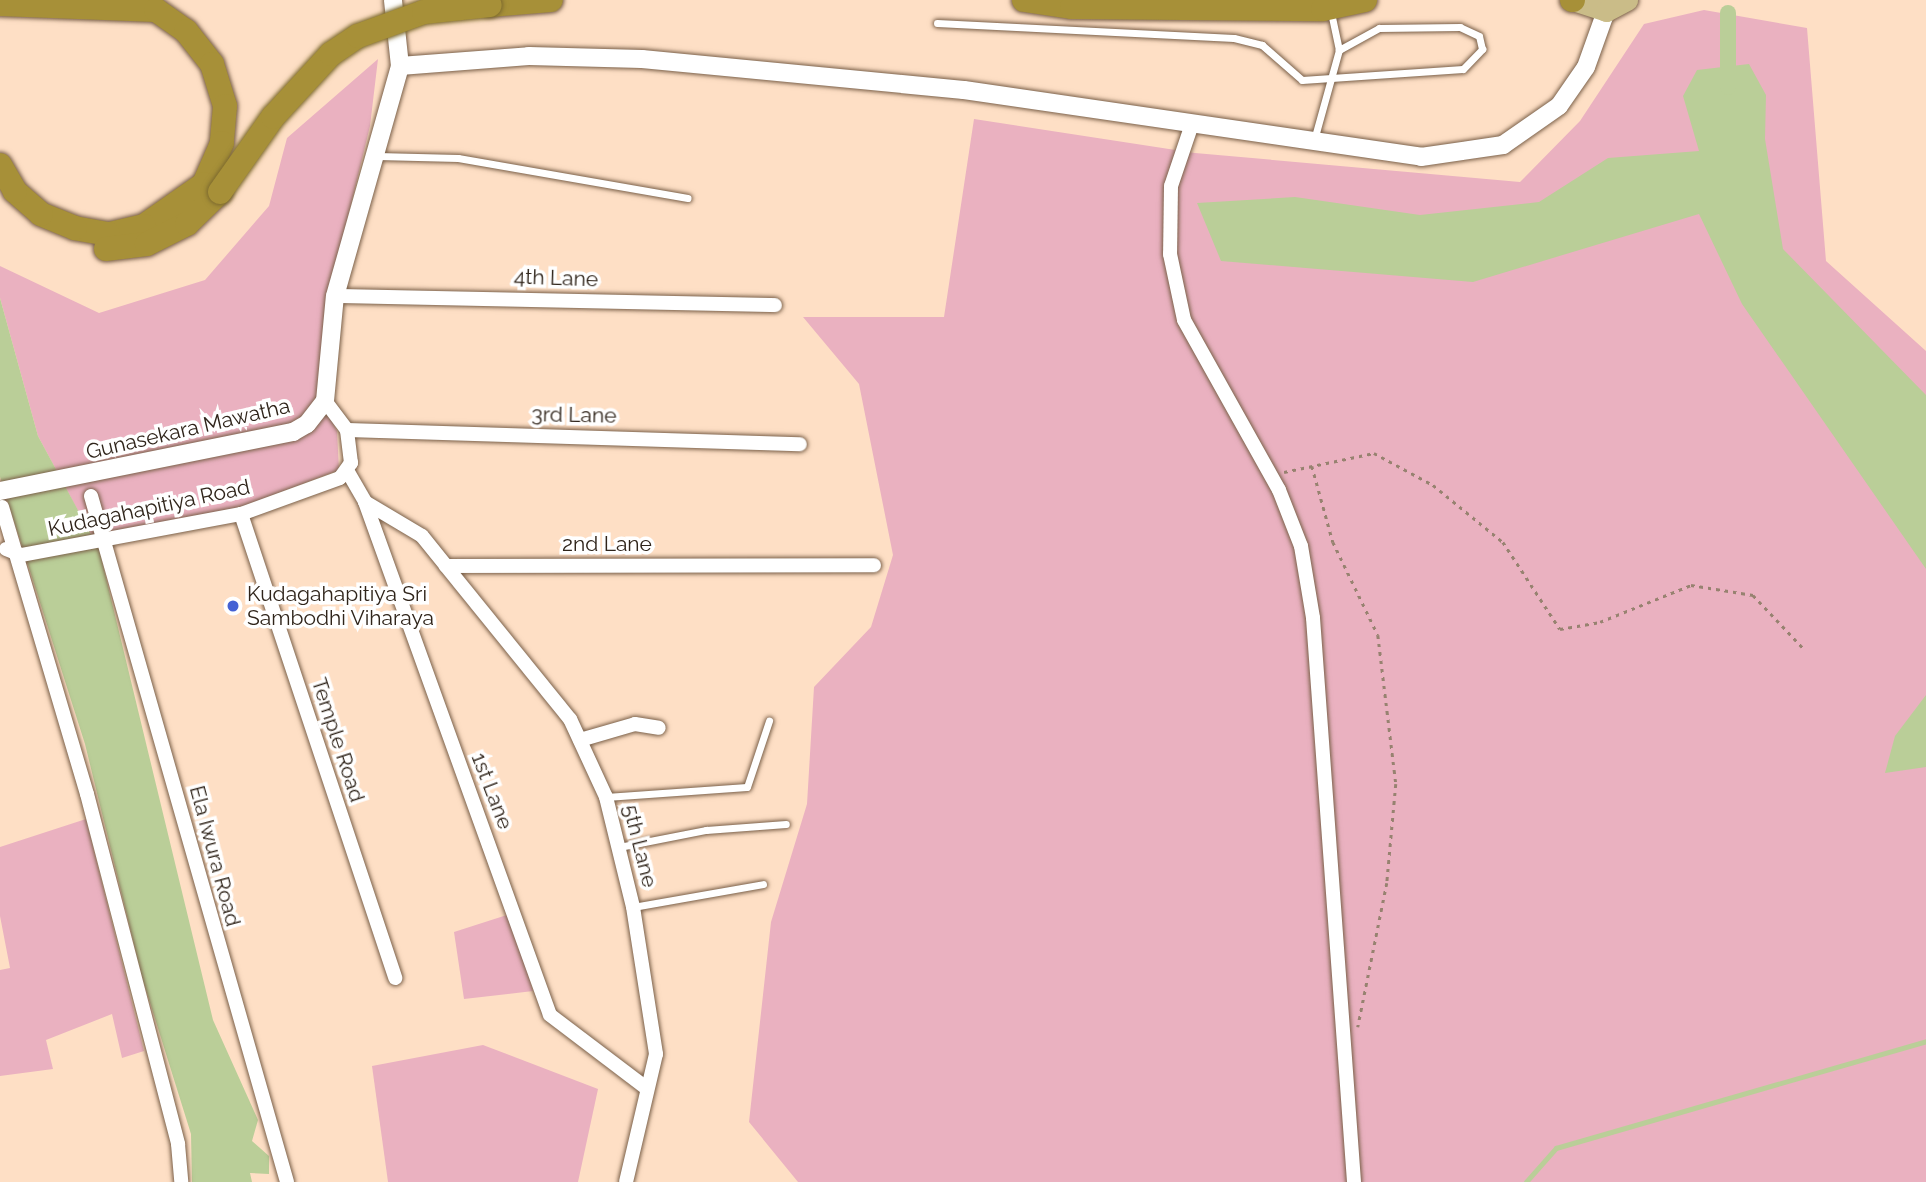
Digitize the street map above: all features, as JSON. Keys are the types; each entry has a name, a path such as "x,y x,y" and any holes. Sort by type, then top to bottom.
{"highway":[{"path":"0,192 23,217 61,240 102,250 157,239 187,224 220,192 274,117 331,54 358,36 424,12 551,0"},
{"path":"1024,0 1072,7 1331,7 1365,0"},
{"path":"0,4 118,4 156,10 186,31 212,64 225,106 222,144 204,184 174,209 144,226 108,234 75,228 41,214 15,191 0,165"}],"main road":[{"path":"1573,0 1606,11 1627,0"}],"street":[{"path":"348,472 347,430 325,401 335,296 377,156 400,66 393,0"},
{"path":"400,66 529,56 642,59 964,90 1313,145 1421,157 1503,145 1559,106 1586,67 1606,11"},
{"path":"1191,127 1171,186 1170,254 1184,320 1270,475 1301,546 1313,618 1354,1182"},
{"name":"4th Lane","path":"335,296 775,305"},
{"name":"Gunasekara Mawatha","path":"1,499 112,471 293,432 325,401"},
{"name":"3rd Lane","path":"347,430 800,444"},
{"name":"1st Lane","path":"348,472 365,502 551,1015 645,1087"},
{"name":"Kudagahapitiya Road","path":"10,551 89,544 241,514 348,472"},
{"name":"Ela Iwura Road","path":"91,496 287,1182"},
{"path":"1,499 10,551 46,648 87,794 178,1144 181,1182"},
{"path":"365,502 422,536 446,566"},
{"name":"Temple Road","path":"241,514 395,978"},
{"name":"2nd Lane","path":"446,566 873,565"},
{"name":"5th Lane","path":"446,566 570,719 606,797 633,907 656,1054 645,1087 626,1182"},
{"path":"580,740 635,724 659,728"}],"lane":[{"path":"1313,145 1321,97 1334,74 1339,50 1331,7"},
{"path":"937,23 1234,38 1262,45 1302,80 1334,74 1463,69 1482,49 1479,36 1460,27 1379,27 1339,50"},
{"path":"377,156 458,158 688,198"},
{"path":"606,797 747,786 769,721"},
{"path":"618,848 706,830 786,824"},
{"path":"633,907 763,884"}],"path":[{"path":"1270,475 1374,453 1433,485 1503,542 1560,629 1600,622 1691,585 1753,595 1804,649"},
{"path":"1312,466 1333,542 1378,635 1396,784 1387,883 1355,1039"}],"shaded area":[{"path":"1704,10 1807,28 1826,261 1926,351 1926,1182 798,1182 749,1122 771,922 807,804 814,687 871,627 893,555 859,384 803,317 944,317 974,119 1195,153 1520,182 1580,121 1644,24"},
{"path":"378,59 370,126 325,312 318,395 337,431 339,470 236,509 91,535 38,436 0,298 0,266 99,313 205,280 269,206 287,138"},
{"path":"1749,64 1766,95 1765,139 1783,249 1926,395 1926,569 1742,304 1699,214 1473,282 1221,261 1197,203 1295,197 1420,215 1539,202 1608,158 1699,151 1683,96 1697,70"},
{"path":"0,298 38,436 99,549 213,1020 258,1120 252,1141 269,1156 269,1174 250,1173 252,1182 192,1182 191,1134 142,977 85,744 0,477"},
{"path":"1926,695 1926,767 1885,773 1895,736"},
{"path":"86,819 144,1051 122,1058 112,1014 46,1040 53,1069 0,1076 0,970 10,968 0,916 0,847"},
{"path":"510,914 533,991 464,999 454,932"},
{"path":"483,1045 598,1089 578,1182 388,1182 372,1066"}],"waterway":[{"path":"1728,13 1728,87"},
{"path":"1526,1182 1556,1148 1926,1041"}],"place":[{"name":"Kudagahapitiya Sri Sambodhi Viharaya","path":"233,606"}]}
